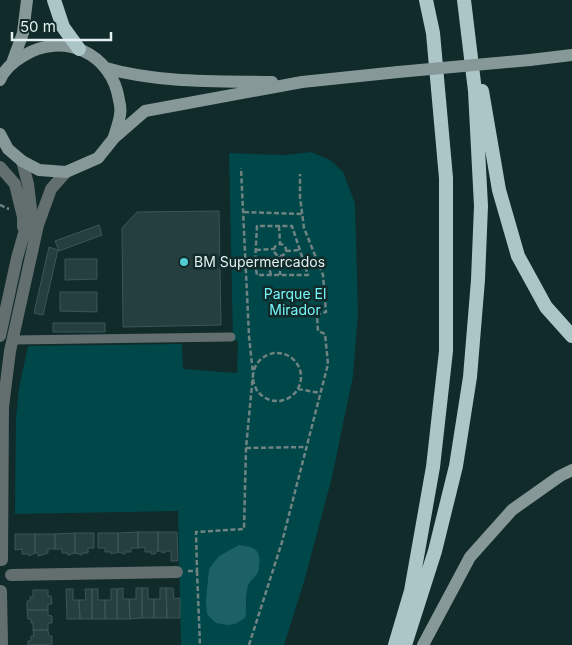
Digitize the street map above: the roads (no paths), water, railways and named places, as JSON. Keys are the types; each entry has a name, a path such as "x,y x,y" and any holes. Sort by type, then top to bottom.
{"highway":[{"path":"54,0 63,27 79,49"},
{"path":"395,645 411,591 433,467 446,351 446,178 433,33 426,0"},
{"path":"465,0 499,190 518,256 546,307 572,336"},
{"path":"405,645 435,551 456,466 470,378 478,280 480,206 475,91 465,0"}],"main road":[{"path":"0,80 12,63 23,34 27,0"},
{"path":"12,63 35,49 54,45 79,49 98,59 106,68 117,87 121,113 114,138"},
{"path":"0,134 8,149 22,161 39,170 66,172 98,158 114,138 146,111 302,82 572,55"},
{"path":"106,68 126,74 214,81 302,82"},
{"path":"423,645 470,557 512,510 560,476 572,470"}],"street":[{"path":"16,326 1,329 31,209 28,184 22,161"},
{"path":"0,167 15,184 23,216 23,237"},
{"path":"2,645 0,591 10,582 11,575 10,567 1,560 3,407 13,340 38,225 51,189 66,172"},
{"path":"13,340 231,337"},
{"path":"11,575 176,572"}],"place":[{"name":"BM Supermercados","path":"184,262"}],"park label":[{"name":"Parque El Mirador","path":"295,302"}]}
